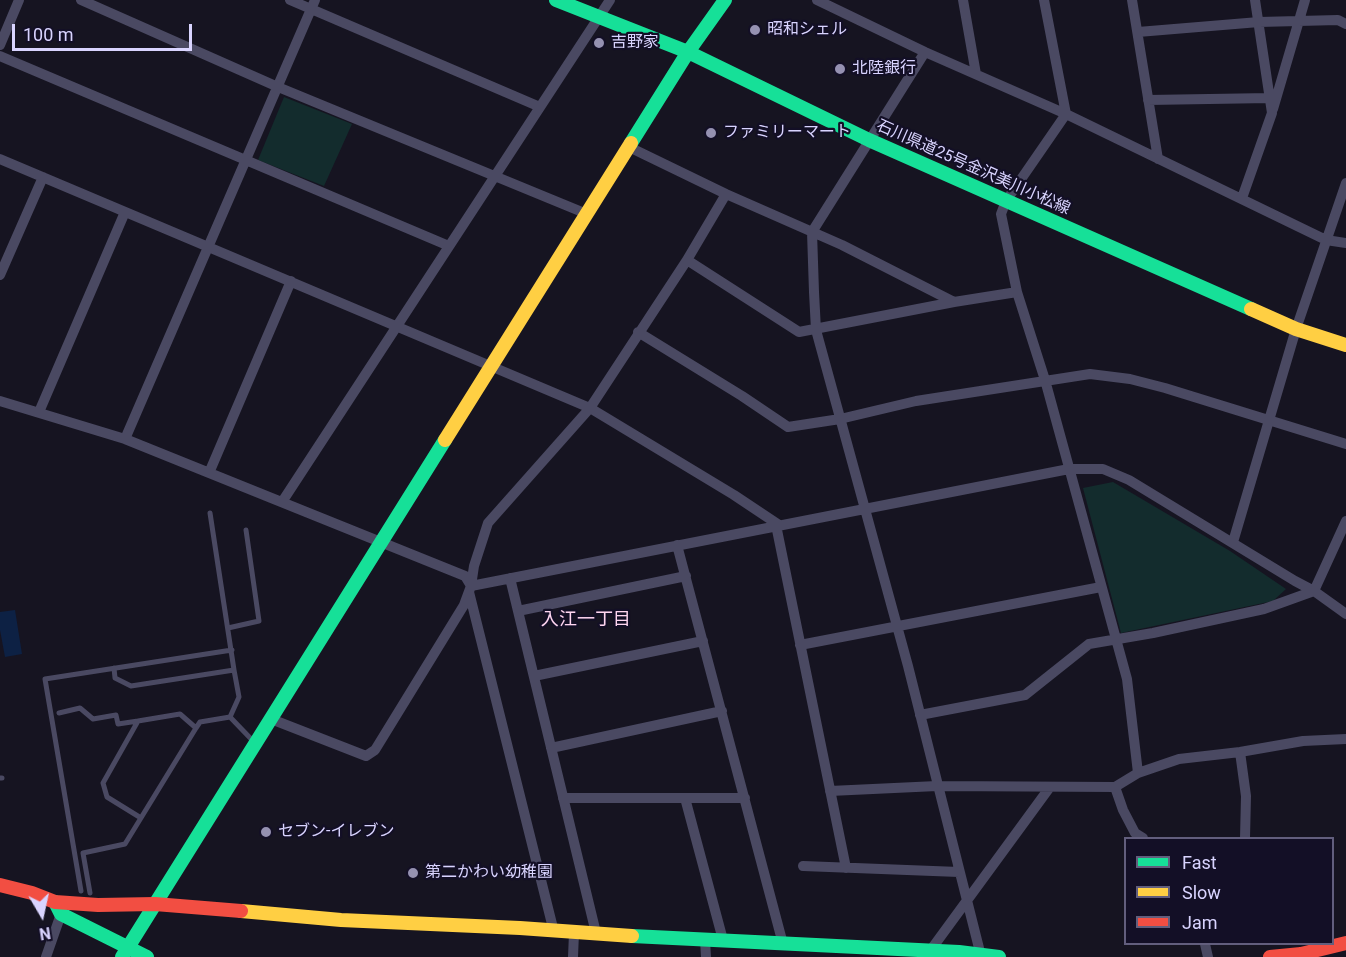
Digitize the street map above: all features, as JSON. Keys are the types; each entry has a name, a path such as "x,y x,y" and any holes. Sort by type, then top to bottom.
{"street":[{"path":"0,45 19,0"},
{"path":"81,0 278,87 587,214"},
{"path":"290,0 313,5 540,107"},
{"name":"石川県道25号金沢美川小松線","path":"556,0 688,52 869,140 1296,329 1346,345"},
{"path":"282,502 610,0"},
{"path":"125,952 688,52 725,0"},
{"path":"818,0 925,52 1066,114 1326,240 1346,243"},
{"path":"842,11 850,0"},
{"path":"963,0 976,74"},
{"path":"1044,0 1066,114 1006,201 1001,214 1017,292 1045,380 1127,679 1138,773"},
{"path":"1132,0 1158,159"},
{"path":"1255,0 1272,113"},
{"path":"1242,198 1272,113 1305,0"},
{"path":"125,438 313,5"},
{"path":"1138,32 1258,22 1338,20 1346,24"},
{"path":"925,52 812,232 816,330 897,627 981,956"},
{"path":"0,56 449,246"},
{"path":"1149,100 1270,98"},
{"path":"629,147 726,194 842,245 954,302"},
{"path":"0,159 590,408 734,495 777,525 846,868"},
{"path":"0,275 44,177"},
{"path":"1233,542 1296,329 1346,183"},
{"path":"271,719 366,756 375,750 448,631 470,589 474,566 488,523 590,408 687,260 726,194"},
{"path":"39,412 126,212"},
{"path":"687,260 799,332 1017,292"},
{"path":"209,473 291,281"},
{"path":"638,332 788,427 840,419 916,401 1090,374 1130,379 1346,444"},
{"path":"0,401 125,438 465,576 554,932"},
{"path":"470,589 510,578 865,507 1069,469 1103,469 1129,480 1233,542 1314,591 1346,614"},
{"path":"920,716 1025,695 1089,644 1264,609 1314,591 1346,521"},
{"path":"677,545 783,944"},
{"path":"518,610 686,576"},
{"path":"510,578 596,933"},
{"path":"800,645 1101,587"},
{"path":"534,676 703,641"},
{"path":"551,748 722,711"},
{"path":"830,791 937,786 1115,787 1138,773 1179,759 1240,752 1303,741 1346,739"},
{"path":"1240,752 1246,796 1245,837"},
{"path":"925,953 1050,787"},
{"path":"1115,787 1123,810 1135,833 1141,837"},
{"path":"563,798 745,798"},
{"path":"685,798 723,940"},
{"path":"803,866 959,872"},
{"path":"0,885 32,893 125,952 147,957"},
{"path":"58,908 155,904 341,920 520,927 554,932 783,944 806,951 999,957"},
{"path":"46,957 58,908"},
{"path":"573,957 574,933"},
{"path":"705,940 706,957"},
{"path":"1270,957 1298,949 1330,945"}],"lane":[{"path":"210,513 239,697 230,717"},
{"path":"228,628 259,621 246,530"},
{"path":"81,891 45,679 232,650"},
{"path":"114,668 115,678 130,686 234,670"},
{"path":"59,713 80,708 93,719 116,715 118,724 180,714 196,728"},
{"path":"90,893 83,853 125,844 200,722 230,717"},
{"path":"230,717 256,743"},
{"path":"138,721 103,783 106,797 141,818"}],"green space":[{"path":"284,97 352,124 324,186 258,160"},
{"path":"1113,482 1230,551 1286,589 1273,601 1121,633 1083,488"}],"water":[{"path":"15,610 22,654 5,657 0,630 0,612"}],"traffic: fast":[{"path":"556,0 688,52 869,140 1251,309"},
{"path":"631,143 688,52 725,0"},
{"path":"122,957 445,440"},
{"path":"55,902 61,914 147,957"},
{"path":"632,936 959,952 999,957"}],"traffic: slow":[{"path":"445,440 631,143"},
{"path":"1251,309 1296,329 1346,345"},
{"path":"241,911 341,920 520,928 632,936"}],"traffic: jam":[{"path":"0,885 32,893 55,902 98,905 155,904 241,911"},
{"path":"1270,957 1301,954 1346,943"}],"place":[{"name":"昭和シェル","path":"755,30"},
{"name":"吉野家","path":"599,43"},
{"name":"北陸銀行","path":"840,69"},
{"name":"ファミリーマート","path":"711,133"},
{"name":"セブン-イレブン","path":"266,832"},
{"name":"第二かわい幼稚園","path":"413,873"}],"district":[{"name":"入江一丁目","path":"586,620"}]}
